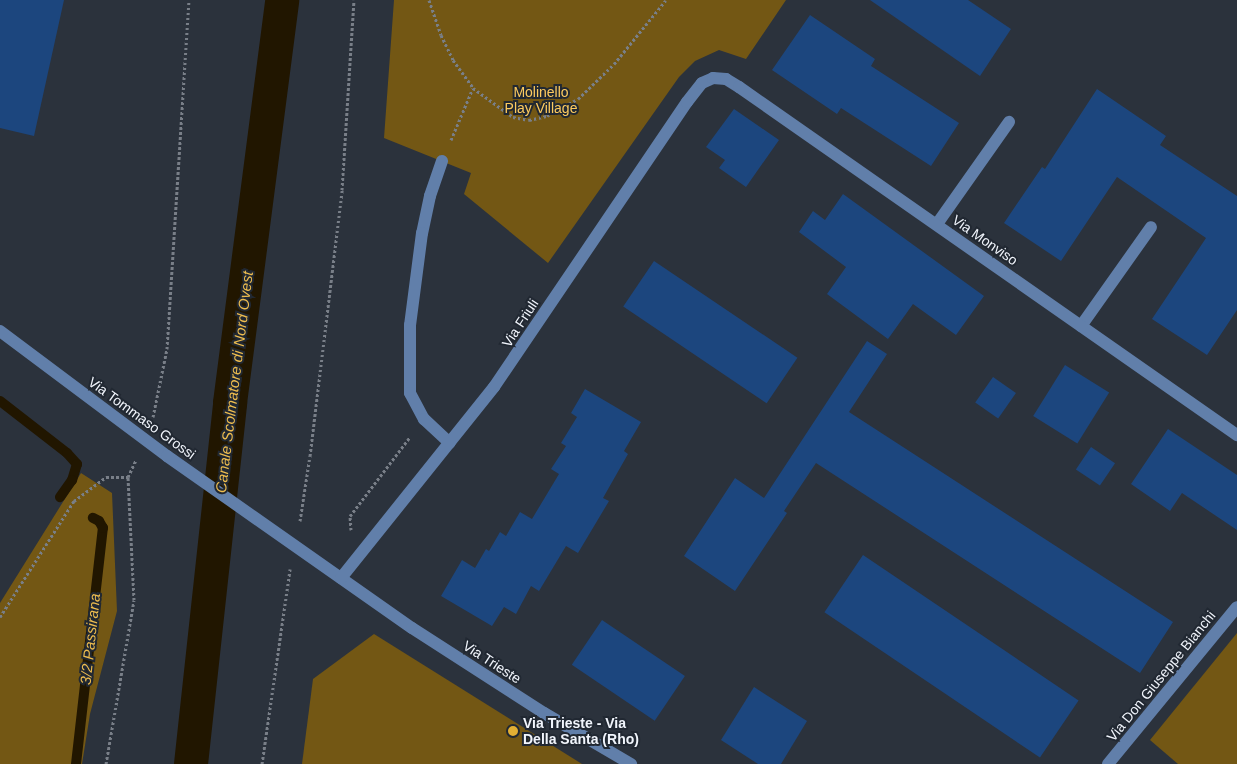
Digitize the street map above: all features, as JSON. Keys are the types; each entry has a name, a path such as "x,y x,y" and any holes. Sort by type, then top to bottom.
{"street":[{"name":"Via Monviso","path":"713,78 726,79 739,87 1237,435"},
{"name":"Via Friuli","path":"341,578 516,358 687,102 702,83 713,78"},
{"path":"936,224 1009,122"},
{"path":"442,161 430,196 422,233 410,325 410,393 424,418 450,443"},
{"path":"1081,326 1151,227"},
{"name":"Via Tommaso Grossi","path":"0,332 167,456 341,578"},
{"name":"Via Trieste","path":"341,578 483,674 624,762"},
{"name":"Via Don Giuseppe Bianchi","path":"1108,764 1237,607"}],"path":[{"path":"106,764 134,600 128,478 156,409 167,349 189,0"},
{"path":"262,764 288,575 295,547 310,456 342,190 354,0"},
{"path":"429,0 441,36 453,60 473,88 513,117 530,120 547,116 578,99 614,64 666,0"},
{"path":"442,161 473,88"},
{"path":"368,545 349,528 350,516 424,418"},
{"path":"0,617 74,502 106,477 128,478"}],"green space":[{"name":"Molinello Play Village","path":"394,0 786,0 746,59 719,50 695,61 679,77 548,263 464,194 471,173 384,138"},
{"path":"81,473 112,493 117,611 90,714 82,764 0,764 0,603"},
{"path":"1237,633 1237,764 1178,764 1150,740"},
{"path":"374,634 582,764 302,764 313,679"}],"building":[{"path":"0,0 64,0 34,136 0,128"},
{"path":"870,0 968,0 1011,29 980,76"},
{"path":"810,15 875,59 871,66 959,123 931,166 841,108 837,114 772,70"},
{"path":"1097,89 1166,136 1160,145 1237,196 1237,310 1207,355 1152,319 1206,238 1117,177 1061,261 1004,223 1042,167 1045,169"},
{"path":"734,109 779,140 746,187 719,168 725,160 706,147"},
{"path":"843,194 984,296 956,335 913,304 888,339 827,294 846,267 799,232 813,211 825,220"},
{"path":"654,261 797,358 767,403 623,307"},
{"path":"867,341 887,354 849,412 1173,622 1140,673 816,463 784,511 787,513 735,591 684,556 735,478 764,498"},
{"path":"1065,365 1109,393 1077,443 1033,416"},
{"path":"993,377 1016,393 998,418 975,402"},
{"path":"585,389 641,422 624,451 628,454 603,498 609,501 578,553 566,546 539,591 531,586 516,614 504,607 492,626 441,596 462,560 475,568 486,549 489,551 500,532 506,536 520,512 532,519 559,474 551,469 566,446 561,443 577,417 571,413"},
{"path":"1168,429 1237,475 1237,530 1182,493 1170,511 1131,484"},
{"path":"1091,447 1115,463 1100,486 1076,469"},
{"path":"863,555 1079,700 1040,758 824,612"},
{"path":"602,620 685,676 655,721 572,665"},
{"path":"754,687 807,721 781,764 758,764 721,740"}],"waterway":[{"name":"Canale Scolmatore di Nord Ovest","path":"191,764 230,403 282,0"},
{"name":"3/2 Passirana","path":"0,401 67,453 77,464 72,480 60,497"},
{"name":"3/2 Passirana","path":"76,764 103,528 99,521 93,518"}],"place":[{"name":"Via Trieste - Via Della Santa (Rho)","path":"513,731"}]}
